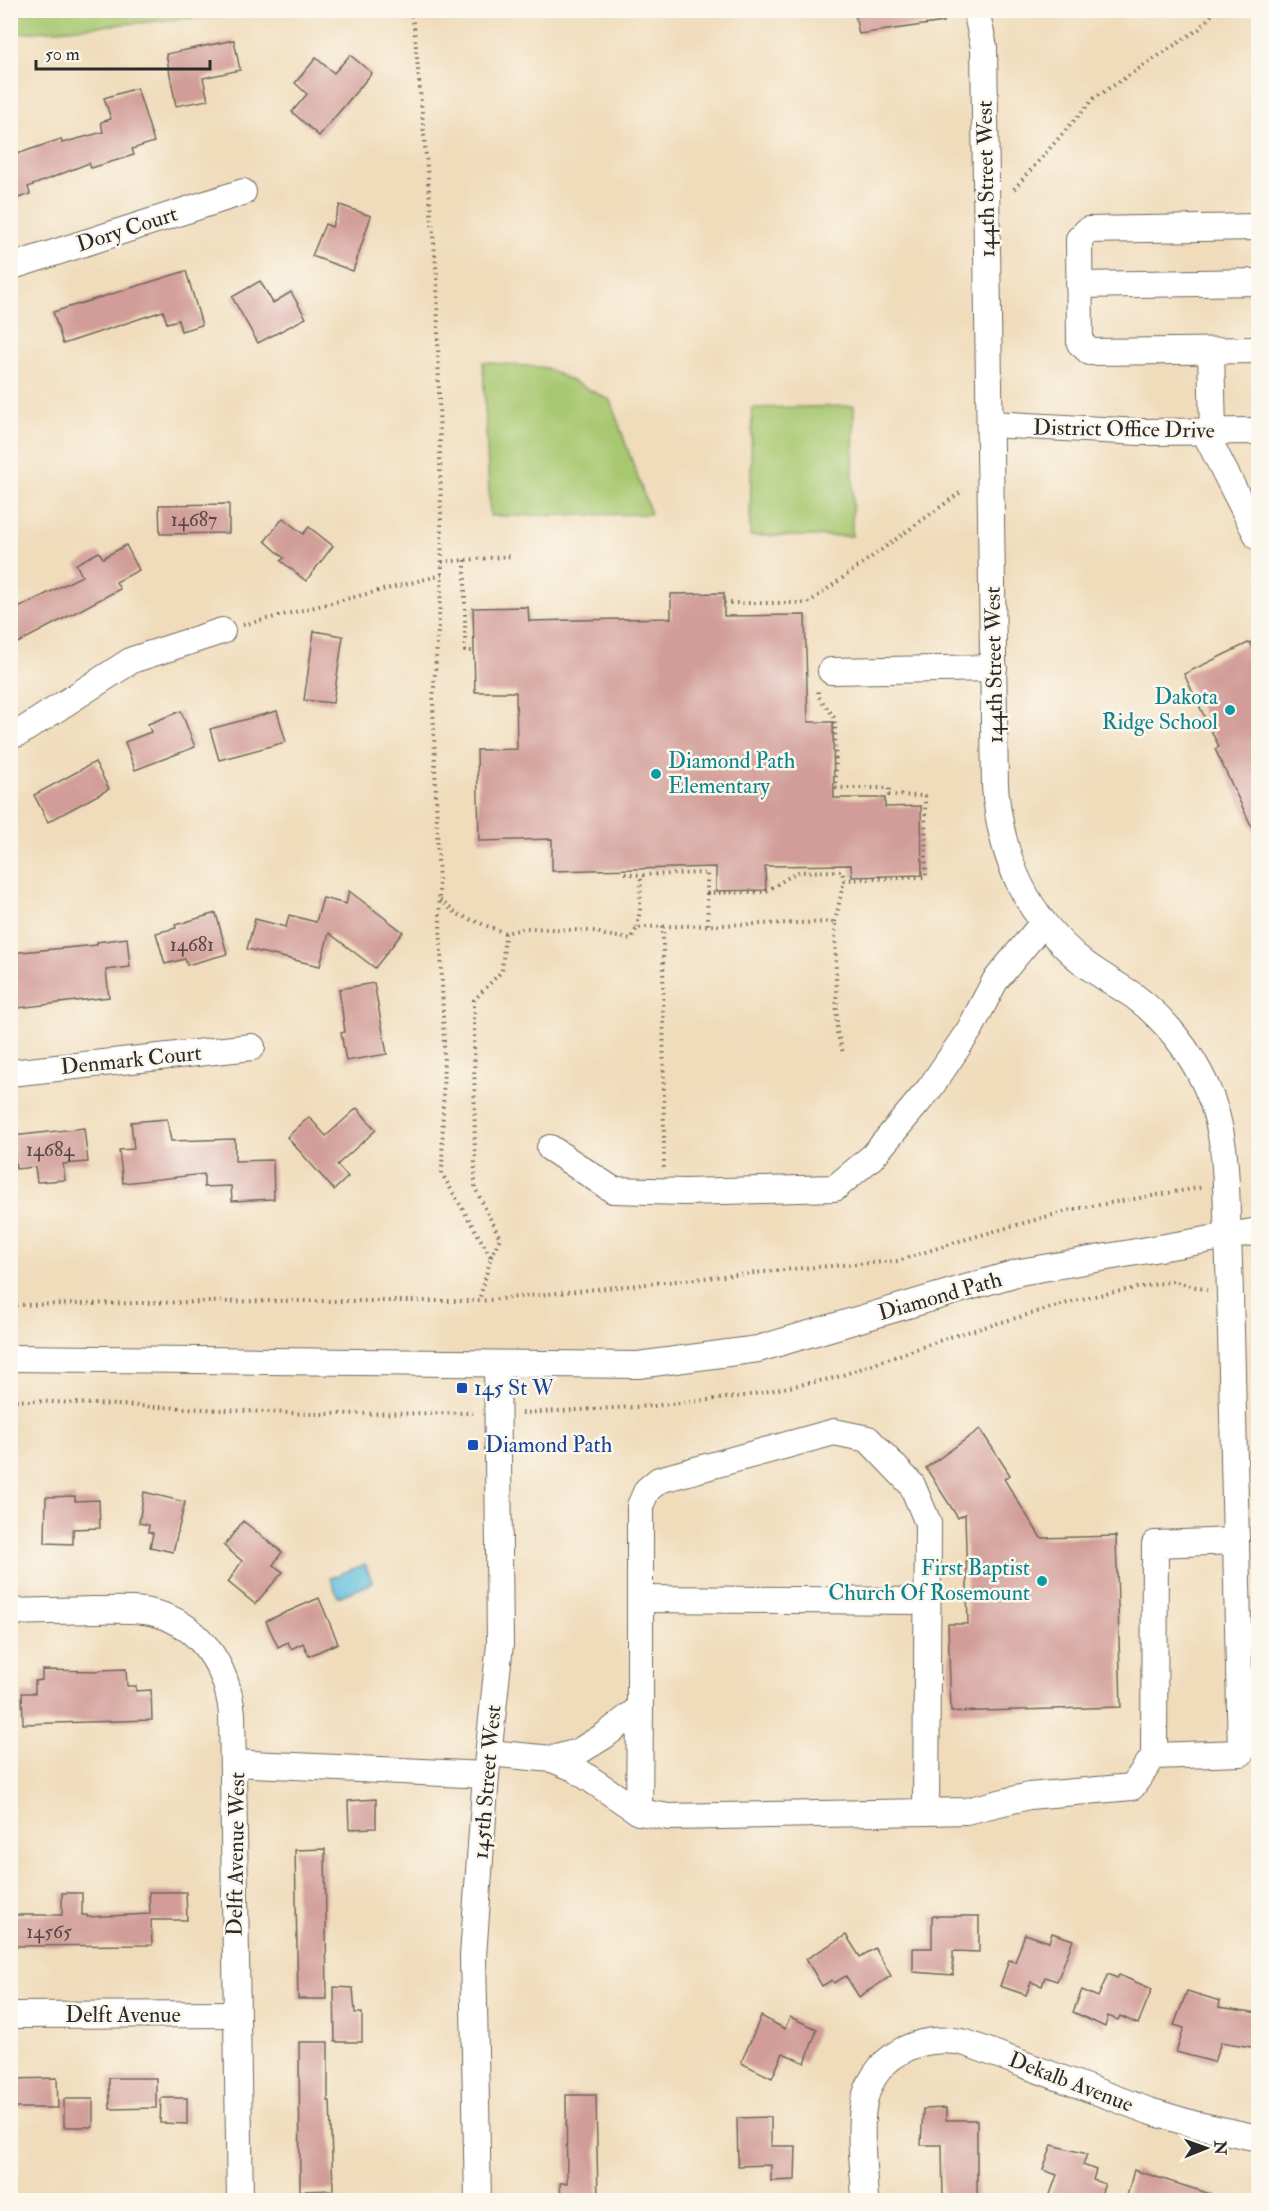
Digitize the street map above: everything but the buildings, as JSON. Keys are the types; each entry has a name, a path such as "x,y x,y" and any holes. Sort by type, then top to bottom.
{"street":[{"name":"144th Street West","path":"976,10 984,47 994,668 998,816 1003,845 1027,900 1043,923 1086,965 1135,997 1176,1037 1206,1086 1223,1141 1228,1236 1241,1753 1154,1756"},
{"name":"Dory Court","path":"10,267 243,192"},
{"path":"1258,227 1088,230 1078,239 1080,343 1090,352 1258,350"},
{"path":"1079,285 1258,282"},
{"path":"1211,351 1208,431 1258,537"},
{"name":"District Office Drive","path":"990,424 1140,432 1258,431"},
{"path":"10,736 19,733 132,660 222,631"},
{"path":"824,676 994,668"},
{"path":"550,1148 613,1190 685,1192 835,1188 873,1156 930,1088 970,1029 994,981 1043,923"},
{"name":"Denmark Court","path":"10,1073 252,1047"},
{"name":"Diamond Path","path":"10,1358 638,1365 758,1349 1020,1272 1258,1231"},
{"name":"145th Street West","path":"478,2200 473,1956 500,1644 497,1364"},
{"path":"639,1812 640,1506 647,1490 659,1480 834,1432 868,1439 912,1485 927,1523 926,1812"},
{"path":"552,1759 574,1768 639,1812 669,1817 966,1811 1029,1796 1132,1787 1154,1756 1155,1544 1236,1541"},
{"path":"640,1599 927,1601"},
{"path":"10,1612 124,1610 165,1617 184,1627 214,1656 230,1694 233,1762"},
{"path":"552,1759 578,1752 604,1736 640,1708"},
{"path":"602,1787 595,1761 604,1736"},
{"name":"Delft Avenue West","path":"240,2200 233,1762 488,1764 552,1759"},
{"name":"Delft Avenue","path":"10,2015 236,2014"},
{"name":"Dekalb Avenue","path":"865,2200 862,2111 871,2084 888,2061 903,2050 919,2043 938,2039 955,2040 1016,2060 1106,2097 1149,2111 1193,2124 1258,2138"}],"path":[{"path":"410,10 414,26 438,276 442,575 433,701 444,1046 442,1174 491,1257"},
{"path":"1014,189 1093,99 1198,29 1216,10"},
{"path":"724,603 808,603 961,492"},
{"path":"442,562 512,556"},
{"path":"465,560 465,651 475,651"},
{"path":"222,631 442,575"},
{"path":"824,676 818,696 835,718 836,788 889,788 889,795 925,796 926,877 844,880"},
{"path":"707,893 765,892 797,872 842,871 844,880 836,922 837,1032 843,1053"},
{"path":"625,873 641,875 707,873 708,925"},
{"path":"440,899 457,914 505,933 527,928 595,931 605,936 632,939 637,928 640,909 641,875"},
{"path":"637,928 836,922"},
{"path":"663,926 664,1177"},
{"path":"479,1301 491,1257 500,1238 475,1188 474,1000 502,971 505,933"},
{"path":"10,1305 479,1301 802,1268 898,1261 1074,1209 1226,1184"}],"green space":[{"path":"11,10 273,10 273,11 11,34"},
{"path":"483,362 546,368 610,400 651,514 490,516"},
{"path":"854,406 852,536 750,536 752,408"}],"water":[{"path":"365,1564 373,1583 338,1597 330,1578"}],"place":[{"name":"Dakota Ridge School","path":"1230,710"},
{"name":"Diamond Path Elementary","path":"656,774"},
{"name":"145 St W","path":"462,1388"},
{"name":"Diamond Path","path":"473,1445"},
{"name":"First Baptist Church Of Rosemount","path":"1042,1581"}]}
